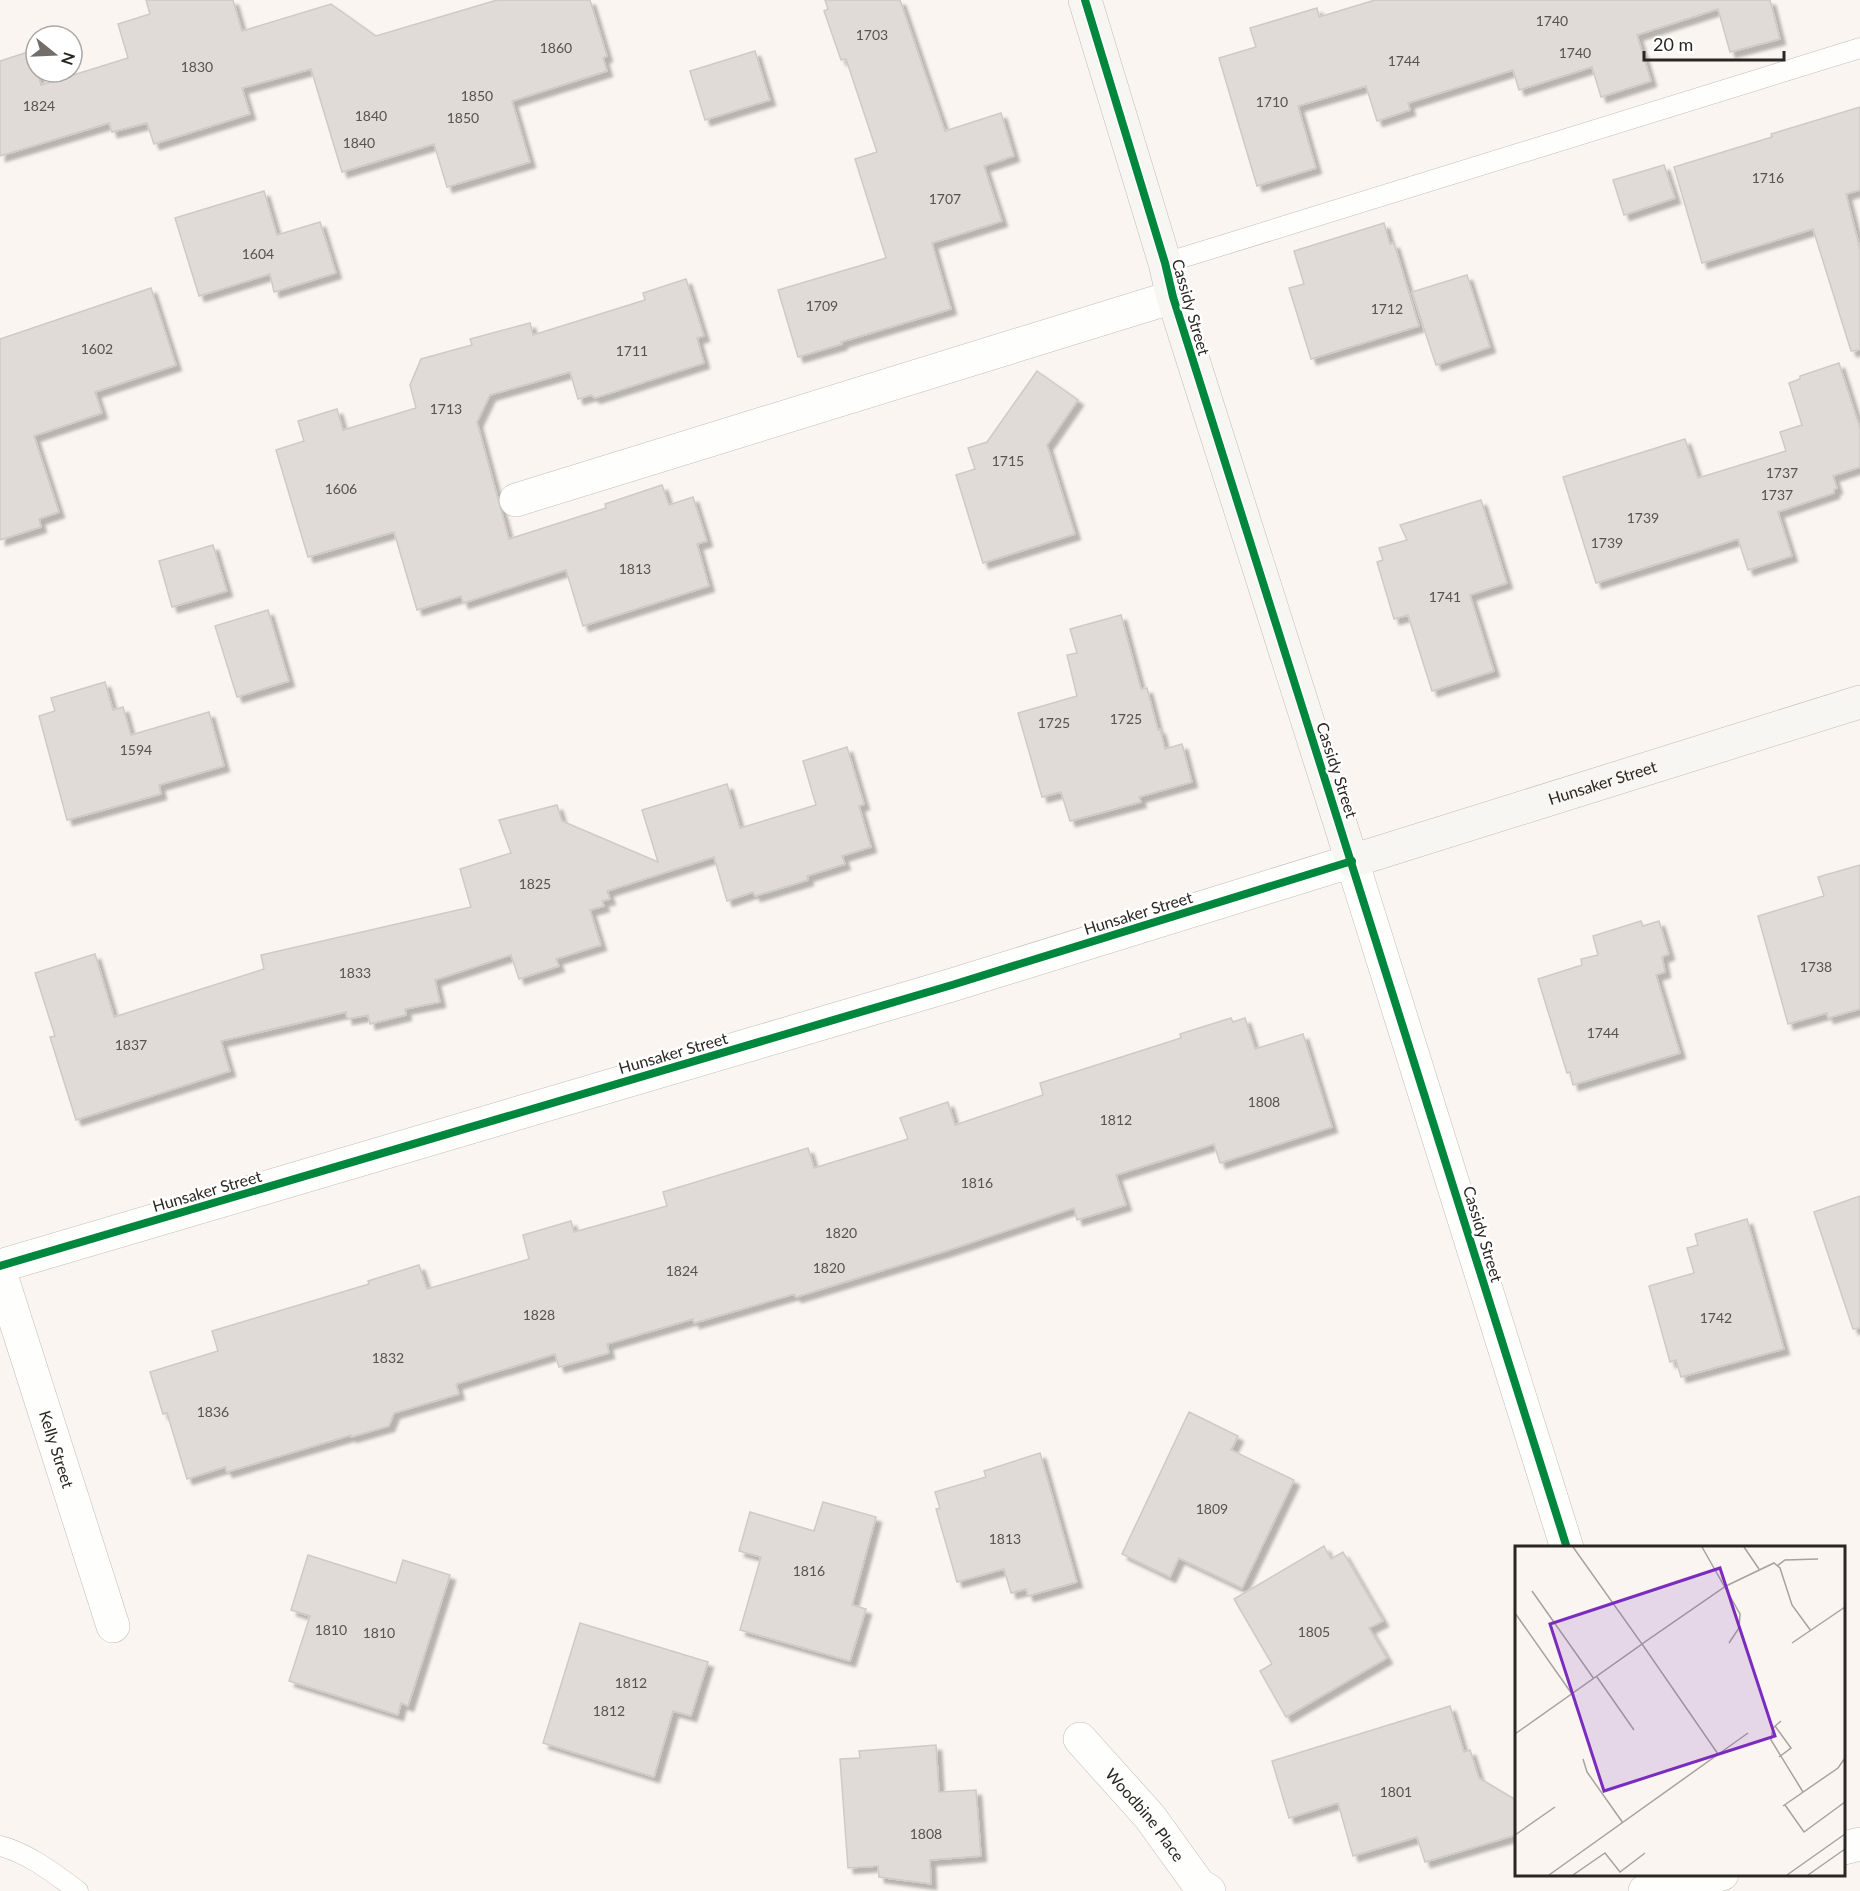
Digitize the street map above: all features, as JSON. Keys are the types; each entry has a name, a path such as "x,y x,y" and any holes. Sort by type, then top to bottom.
{"main road":[{"name":"Cassidy Street","path":"1085,0 1165,263 1173,297 1352,861"},
{"name":"Hunsaker Street","path":"1352,861 1860,702"}],"street":[{"path":"516,500 1173,297"},
{"name":"Hunsaker Street","path":"0,1266 952,985 1352,861"},
{"name":"Cassidy Street","path":"1352,861 1566,1546"},
{"name":"Kelly Street","path":"0,1272 113,1626"},
{"name":"Woodbine Place","path":"1080,1739 1150,1817 1199,1885 1209,1891"},
{"path":"1845,1848 1860,1844"},
{"path":"1655,1886 1716,1876"}],"lane":[{"path":"1165,263 1860,48"},
{"path":"0,1846 54,1873 78,1891"}],"building":[{"path":"146,0 233,0 242,31 331,4 376,36 497,0 590,0 607,56 603,58 607,71 512,101 530,162 447,187 434,144 342,172 311,69 242,88 250,114 154,144 147,123 112,132 109,123 0,156 0,61 24,53 24,84 84,84 84,72 128,58 118,24 150,14"},
{"path":"825,0 900,0 945,131 1001,113 1014,156 984,166 1002,221 932,243 951,309 798,357 778,290 886,258 855,159 877,152 846,59 841,60 824,11 828,9"},
{"path":"1375,0 1770,0 1780,39 1730,52 1718,9 1637,35 1651,81 1601,97 1592,67 1519,90 1513,70 1408,103 1410,110 1377,121 1366,86 1298,106 1316,168 1257,186 1219,58 1256,47 1250,28 1317,8 1319,17"},
{"path":"755,51 770,100 705,120 690,71"},
{"path":"1860,107 1860,190 1846,194 1860,249 1860,350 1851,351 1813,229 1702,263 1674,167"},
{"path":"1664,165 1675,198 1624,215 1613,180"},
{"path":"264,191 277,235 320,222 336,273 274,292 270,274 199,296 175,218"},
{"path":"1384,223 1390,244 1394,243 1419,326 1311,359 1289,288 1304,284 1294,251"},
{"path":"1467,275 1490,347 1436,365 1412,292"},
{"path":"686,279 704,336 697,338 704,363 595,398 591,395 578,399 570,372 490,395 477,422 509,539 606,508 605,504 662,485 669,505 693,497 707,541 697,544 709,586 583,626 566,570 463,603 461,596 417,610 394,532 308,557 276,450 304,441 298,421 337,409 343,430 416,408 410,385 421,359 472,345 470,339 530,323 533,335 645,300 643,293"},
{"path":"151,288 176,365 95,392 102,413 34,436 59,512 39,519 41,527 0,540 0,339"},
{"path":"1839,363 1860,428 1860,467 1833,476 1837,488 1834,493 1778,512 1792,556 1748,570 1738,539 1596,583 1563,477 1685,439 1698,478 1786,451 1780,432 1802,425 1789,383 1800,379 1800,376"},
{"path":"1037,371 1078,400 1047,445 1075,534 983,563 956,475 975,469 968,448 987,442"},
{"path":"1481,500 1507,583 1470,595 1494,671 1432,691 1408,615 1394,619 1377,562 1383,560 1379,548 1407,540 1400,525"},
{"path":"213,545 227,591 172,607 159,561"},
{"path":"268,610 289,681 237,697 215,626"},
{"path":"1121,615 1141,689 1147,688 1165,749 1182,744 1192,782 1139,797 1141,802 1070,821 1061,792 1042,797 1018,713 1077,696 1067,655 1077,653 1070,629"},
{"path":"105,682 113,710 123,707 131,735 209,712 224,766 159,785 161,794 67,820 39,716 55,711 51,698"},
{"path":"847,747 864,804 859,806 871,847 842,856 845,864 807,876 808,880 755,896 753,892 727,901 714,857 607,891 610,899 602,901 604,906 590,910 601,945 556,959 559,966 519,979 511,955 435,980 440,1002 405,1009 406,1015 370,1024 368,1015 347,1019 346,1012 221,1041 230,1071 76,1120 50,1037 55,1036 35,973 95,954 114,1017 264,969 261,955 471,907 460,869 511,853 499,820 557,805 562,821 658,862 642,810 727,784 740,828 816,805 803,761"},
{"path":"1860,865 1860,1009 1828,1018 1827,1013 1788,1024 1758,916 1824,896 1818,877"},
{"path":"1641,921 1643,926 1659,921 1669,954 1662,957 1665,972 1656,975 1680,1053 1573,1085 1570,1072 1567,1073 1538,979 1582,965 1581,959 1598,955 1593,936"},
{"path":"1231,1018 1233,1022 1245,1018 1255,1049 1303,1034 1332,1127 1220,1163 1214,1144 1116,1175 1126,1205 1077,1220 1074,1208 949,1250 796,1297 794,1294 694,1323 693,1319 607,1344 609,1353 559,1367 555,1354 456,1384 459,1394 394,1413 389,1426 227,1472 225,1467 187,1479 167,1413 163,1414 150,1372 218,1351 212,1331 369,1284 368,1281 419,1265 427,1289 529,1259 523,1235 571,1221 574,1232 667,1206 663,1192 808,1148 814,1168 908,1139 900,1118 948,1102 955,1125 1043,1095 1040,1083 1181,1038 1180,1034"},
{"path":"1860,1196 1860,1328 1853,1329 1814,1212"},
{"path":"1747,1219 1784,1349 1681,1377 1676,1360 1670,1362 1649,1286 1694,1273 1687,1248 1698,1245 1695,1234"},
{"path":"1189,1412 1238,1436 1231,1450 1294,1480 1242,1588 1179,1558 1170,1577 1122,1554"},
{"path":"1040,1453 1077,1582 1028,1596 1026,1589 1011,1593 1004,1569 957,1582 936,1509 940,1508 935,1492 986,1477 984,1471"},
{"path":"823,1502 876,1517 852,1605 866,1609 850,1661 740,1630 761,1557 739,1551 750,1512 814,1531"},
{"path":"1324,1546 1331,1559 1343,1552 1383,1621 1369,1628 1387,1658 1286,1717 1260,1671 1272,1664 1234,1599"},
{"path":"308,1555 396,1583 403,1560 450,1575 408,1706 401,1703 398,1715 289,1681 310,1616 291,1610"},
{"path":"580,1623 708,1662 691,1716 673,1711 654,1777 543,1743"},
{"path":"1450,1706 1464,1752 1470,1750 1479,1778 1515,1799 1515,1835 1425,1862 1417,1837 1353,1856 1338,1803 1289,1818 1272,1761"},
{"path":"936,1745 939,1792 976,1790 981,1856 930,1860 931,1884 879,1877 878,1866 848,1868 840,1759 860,1758 859,1751"}],"cycle path":[{"path":"1085,0 1165,263 1173,297 1566,1546"},
{"path":"0,1266 952,985 1352,861"}]}
